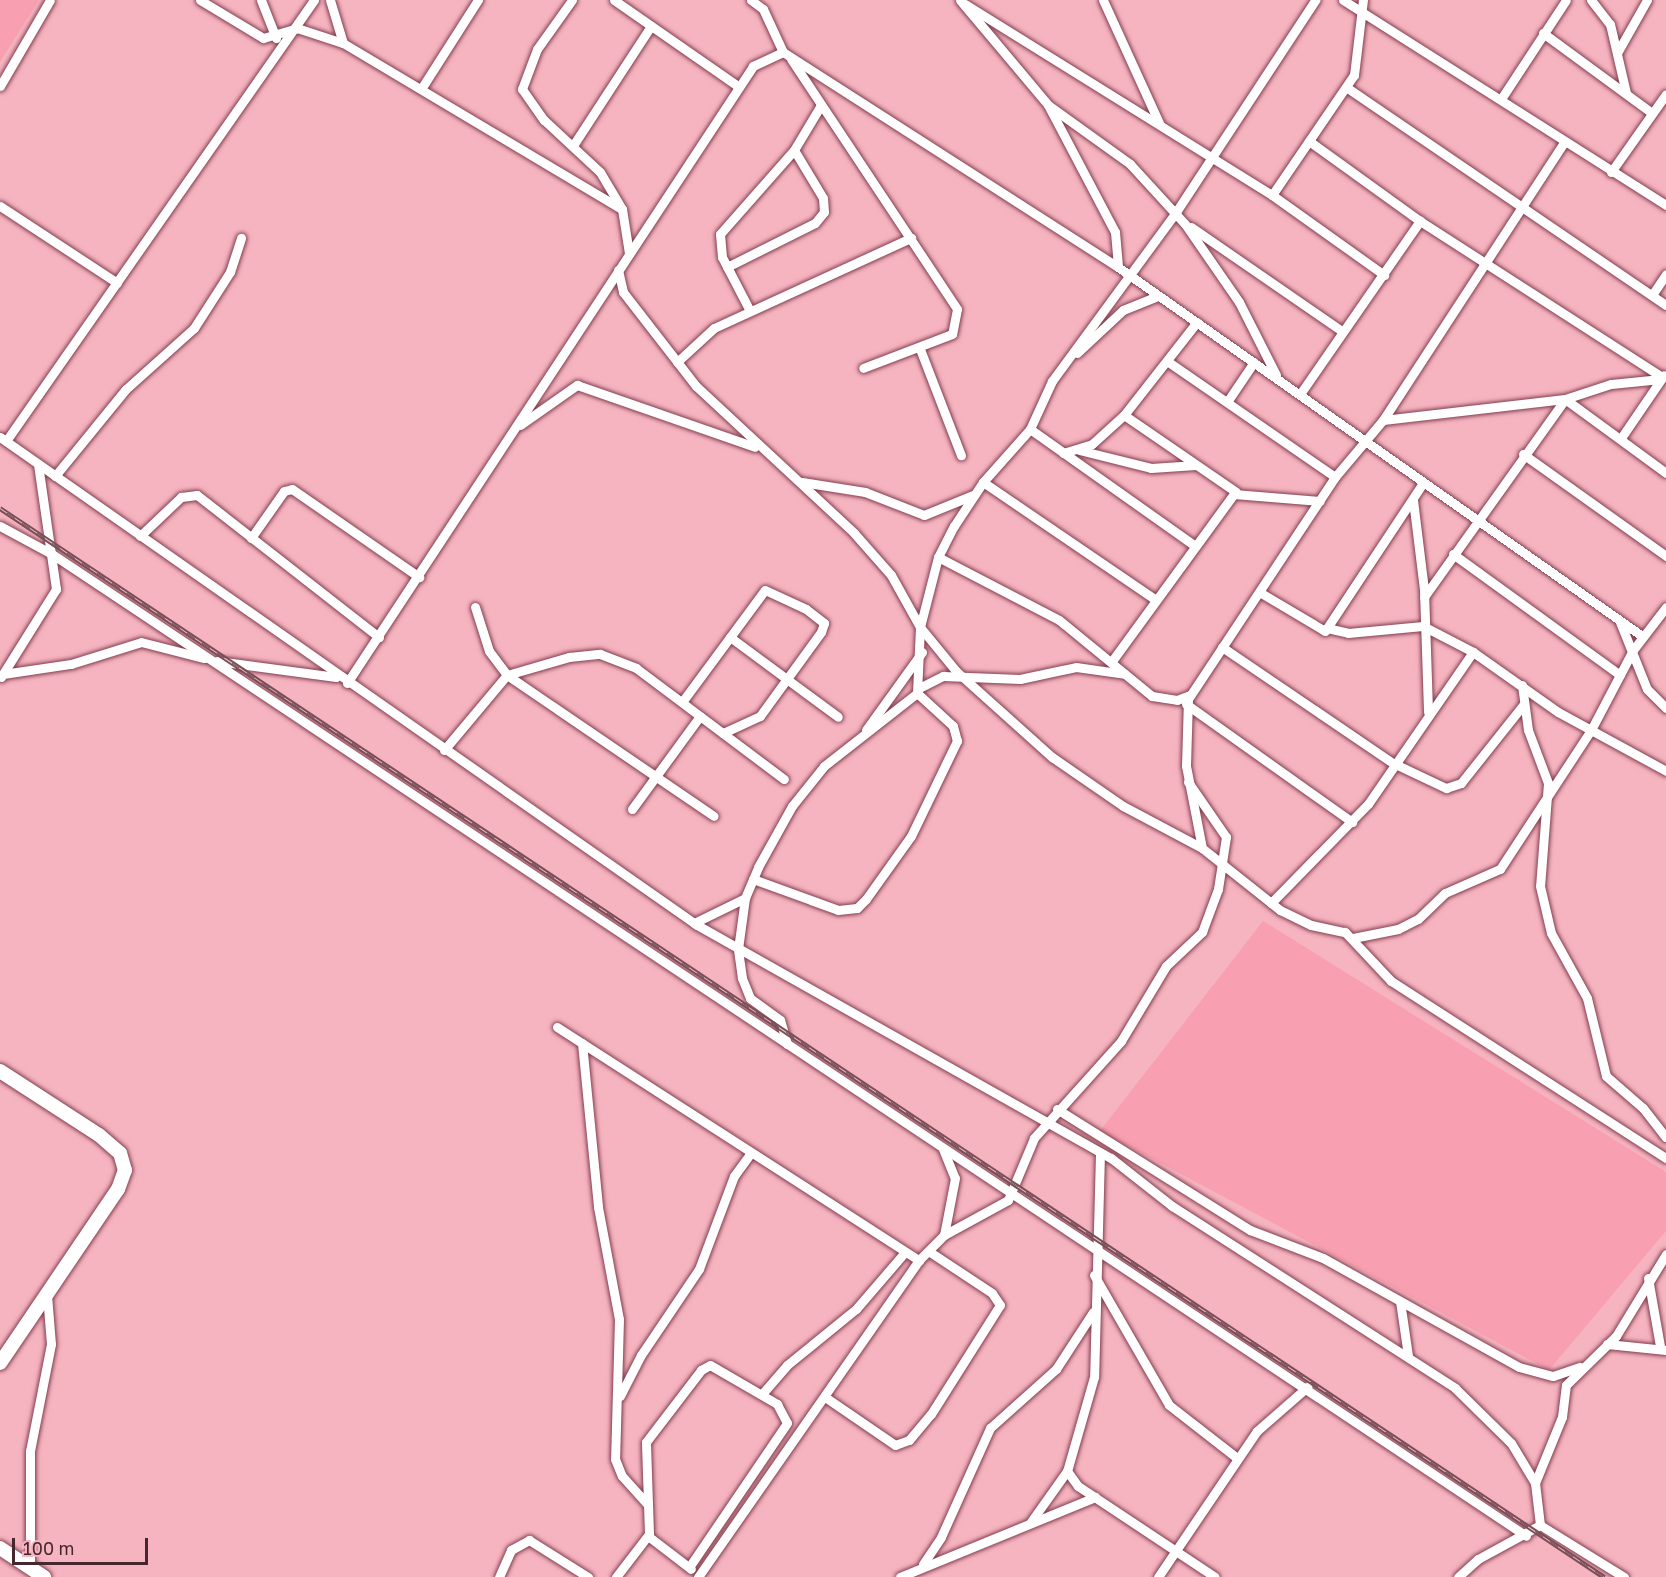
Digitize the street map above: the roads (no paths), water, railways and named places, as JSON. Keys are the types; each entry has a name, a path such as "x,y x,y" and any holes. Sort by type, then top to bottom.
{"main road":[{"path":"0,1071 99,1136 123,1160 118,1188 0,1363"},
{"path":"0,1548 44,1577"}],"street":[{"path":"0,86 50,0"},
{"path":"200,0 263,38 276,38 297,28 343,43 622,209"},
{"path":"261,0 276,38"},
{"path":"314,0 297,28 117,283 3,439 344,681 694,923 1100,1153 1172,1206 1408,1356 1490,1417 1535,1483 1540,1525"},
{"path":"330,0 343,43"},
{"path":"421,89 478,0"},
{"path":"572,0 537,48 522,90 544,120 574,144 600,171 622,209 629,253"},
{"path":"614,0 739,87"},
{"path":"751,0 763,9 785,53 947,290 959,321 952,334 920,349 863,368"},
{"path":"763,9 770,0"},
{"path":"1103,0 1160,125"},
{"path":"753,879 838,910 862,904 911,836 957,741 953,726 919,690 922,652 920,627 938,557 983,482 1029,429 1052,381 1176,213 1316,0"},
{"path":"1343,0 1666,206"},
{"path":"1272,195 1357,68 1365,12 1363,0"},
{"path":"1501,99 1566,0"},
{"path":"1591,0 1610,24 1627,95"},
{"path":"1617,53 1647,0"},
{"path":"963,2 1272,195 1384,275"},
{"path":"963,2 1048,105 1115,232 1118,267"},
{"path":"574,144 651,27"},
{"path":"1543,33 1652,113"},
{"path":"344,681 379,637 419,577 739,87 758,60 785,53 1118,267 1423,483 1479,518 1642,636"},
{"path":"1346,87 1666,305"},
{"path":"1611,172 1666,94"},
{"path":"750,311 727,267 720,234 794,150 821,105"},
{"path":"1048,105 1130,164 1176,213 1239,302 1279,380"},
{"path":"1309,141 1420,221 1663,376"},
{"path":"1202,848 1188,782 1186,704 1190,695 1261,593 1335,477 1383,420 1564,142"},
{"path":"727,267 815,223 824,212 823,198 794,150"},
{"path":"0,206 117,283"},
{"path":"1300,394 1420,221"},
{"path":"1185,224 1342,331"},
{"path":"55,476 126,388 198,322 230,272 241,238"},
{"path":"677,362 714,328 911,238"},
{"path":"618,270 623,292 677,362 759,448 797,480 886,568 920,627 960,675 1074,773 1202,848 1271,903 1298,920 1353,938 1398,929 1418,919 1445,893 1494,874 1591,730 1642,636 1665,611"},
{"path":"1652,295 1666,274"},
{"path":"1072,356 1093,344 1123,310 1158,296"},
{"path":"1063,453 1092,444 1124,415 1197,322"},
{"path":"920,349 961,455"},
{"path":"1167,361 1335,477"},
{"path":"1227,402 1254,362"},
{"path":"1383,420 1565,399 1611,384 1663,376"},
{"path":"1621,438 1663,376"},
{"path":"514,430 577,385 759,448"},
{"path":"1565,399 1666,473"},
{"path":"1424,597 1523,454 1565,399"},
{"path":"1124,415 1236,492 1320,501"},
{"path":"1029,429 1195,546"},
{"path":"1077,450 1151,468 1196,465"},
{"path":"1523,454 1666,556"},
{"path":"1,677 51,603 56,580 38,464"},
{"path":"797,480 865,492 924,515 977,491"},
{"path":"983,482 1156,600"},
{"path":"1261,593 1319,632 1327,628 1423,483"},
{"path":"250,538 285,491 292,489 419,577"},
{"path":"1112,661 1236,492"},
{"path":"140,536 190,494 379,637"},
{"path":"1413,499 1424,597 1423,626 1428,712"},
{"path":"0,526 52,554 943,1148 1307,1387 1526,1536"},
{"path":"1453,554 1620,675"},
{"path":"938,557 1046,612 1159,699 1190,695"},
{"path":"682,702 765,590 806,609 824,623 789,680 760,716 723,733"},
{"path":"475,607 489,651 507,675 714,816"},
{"path":"1620,621 1647,689 1666,708"},
{"path":"1327,628 1348,633 1423,626 1473,652 1591,730 1666,771"},
{"path":"730,637 838,717"},
{"path":"1,677 71,664 141,642 212,660 344,681"},
{"path":"1222,647 1393,763 1455,788 1523,705"},
{"path":"866,730 922,652"},
{"path":"1271,903 1352,822 1428,712 1473,652"},
{"path":"444,750 507,675 569,657 611,656 682,702 784,778"},
{"path":"787,1044 777,1016 750,998 738,949 745,898 753,879 792,806 824,766 866,730 919,690 960,675 1020,679 1088,667 1125,674"},
{"path":"1522,686 1523,705 1549,794 1540,886 1551,933 1587,998 1606,1076 1643,1108 1666,1137"},
{"path":"1186,704 1352,822"},
{"path":"632,809 700,716"},
{"path":"648,1536 699,1576 919,1260 930,1252 944,1235 1004,1203 1012,1192 1025,1152 1047,1121 1120,1041 1166,966 1202,932 1222,863 1225,832 1188,782"},
{"path":"694,923 745,898"},
{"path":"1353,938 1391,981 1666,1158"},
{"path":"557,1027 919,1260"},
{"path":"582,1043 598,1207 619,1319 615,1459 622,1476 647,1504"},
{"path":"1058,1109 1250,1230 1294,1244 1534,1374 1553,1376 1579,1367"},
{"path":"943,1148 956,1178 944,1235"},
{"path":"617,1404 640,1355 699,1269 734,1176 751,1153"},
{"path":"1030,1523 1067,1471 1094,1377 1093,1273 1100,1153"},
{"path":"762,1394 787,1365 856,1309 905,1252"},
{"path":"825,1397 895,1444 909,1440 931,1414 1000,1305 992,1293 930,1252"},
{"path":"1535,1483 1562,1417 1566,1385 1579,1367 1607,1344 1625,1324 1648,1278 1666,1254"},
{"path":"1093,1273 1169,1406 1237,1458"},
{"path":"1607,1344 1663,1348 1648,1278"},
{"path":"30,1568 30,1451 51,1344 47,1295"},
{"path":"1400,1301 1408,1356"},
{"path":"923,1564 990,1428 1056,1369 1094,1311"},
{"path":"616,1577 648,1536 646,1442 701,1370 716,1366 762,1394 784,1412 784,1431 689,1567"},
{"path":"1158,1577 1237,1458 1274,1414 1296,1402 1307,1387"},
{"path":"1067,1471 1095,1497 1176,1548 1215,1577"},
{"path":"900,1577 923,1564 1095,1497"},
{"path":"1458,1577 1478,1559 1526,1536 1540,1525"},
{"path":"1540,1525 1623,1577"},
{"path":"499,1577 511,1550 529,1540 588,1577"}],"railway":[{"path":"0,508 1604,1577"}]}
